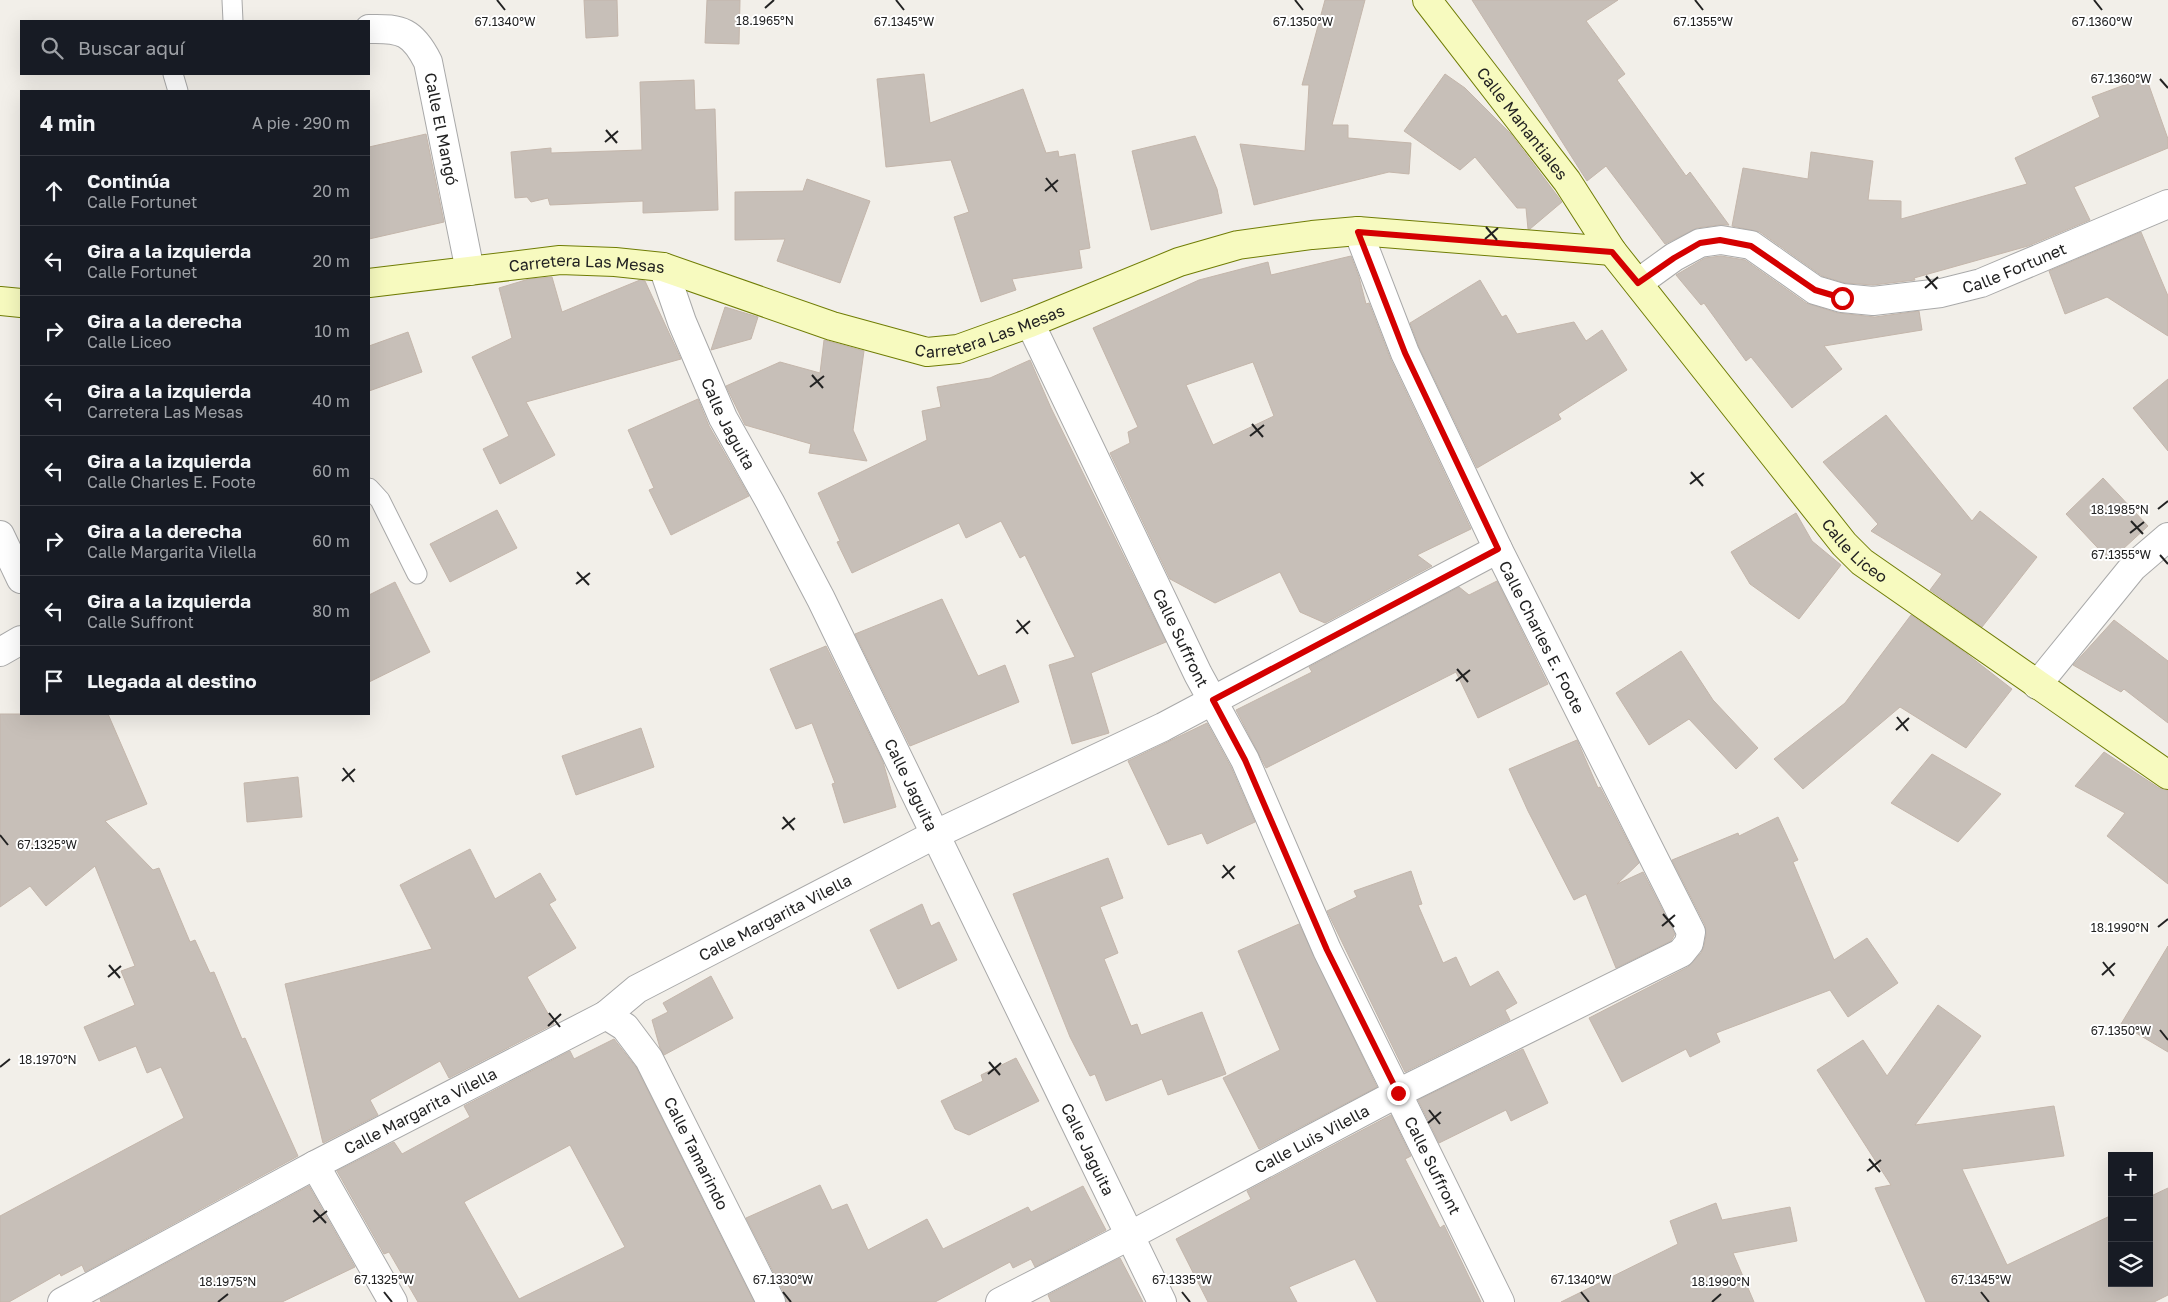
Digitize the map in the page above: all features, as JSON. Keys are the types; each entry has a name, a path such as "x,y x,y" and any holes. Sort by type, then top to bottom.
{"street":[{"name":"Calle Manantiales","path":"1427,0 1567,181 1612,252"},
{"name":"Calle El Mangó","path":"370,29 391,28 408,34 419,44 428,62 470,271"},
{"name":"Calle Fortunet","path":"1638,283 1700,243 1720,240 1751,246 1815,290 1842,298 1874,301 1941,293 1981,283 2168,204"},
{"name":"Carretera Las Mesas","path":"370,283 560,260 615,262 663,267 832,326 927,352 958,349 1030,323 1188,259 1238,245 1312,235 1358,232 1612,252"},
{"name":"Calle Charles E. Foote","path":"1358,232 1405,353 1498,549 1691,932 1689,943 1681,953"},
{"name":"Calle Liceo","path":"1612,252 1844,544 1862,562 2168,775"},
{"name":"Calle Jaguita","path":"663,267 682,322 723,418 821,599 1162,1302"},
{"path":"0,301 20,303"},
{"name":"Calle Suffront","path":"1030,323 1194,665 1245,760 1327,950 1500,1302"},
{"path":"0,535 20,577"},
{"path":"2037,684 2133,566 2168,537"},
{"name":"Calle Margarita Vilella","path":"62,1302 315,1165 606,1015 637,989 936,834 1163,727 1498,549"},
{"path":"0,652 20,641"},
{"name":"Calle Luis Vilella","path":"1000,1302 1131,1235 1398,1093 1681,953"},
{"name":"Calle Tamarindo","path":"606,1015 625,1026 649,1059 771,1302"},
{"path":"315,1165 393,1302"}],"lane":[{"path":"232,0 233,20"},
{"path":"173,75 178,90"},
{"path":"370,489 380,500 416,574"}],"building":[{"path":"584,0 617,0 618,36 586,38"},
{"path":"707,0 740,0 739,44 705,43"},
{"path":"1325,0 1365,0 1332,125 1348,125 1348,138 1411,143 1409,174 1389,172 1254,205 1240,144 1305,151 1309,85 1302,85"},
{"path":"1472,0 1618,0 1586,21 1625,74 1617,80 1686,176 1690,172 1729,225 1697,228 1665,244 1606,166 1587,181"},
{"path":"924,74 930,123 1023,89 1046,153 1058,151 1059,157 1075,154 1090,248 1079,250 1082,268 1012,279 1016,290 981,302 954,217 969,212 951,160 886,167 877,79"},
{"path":"1445,74 1465,88 1511,134 1562,202 1530,229 1528,229 1526,208 1517,208 1475,157 1460,170 1404,131"},
{"path":"2146,77 2168,139 2168,148 2074,187 2090,220 2028,246 1914,278 1915,280 1873,285 1845,283 1822,276 1760,232 1732,226 1743,168 1808,179 1811,152 1873,161 1868,200 1901,201 1901,219 2027,184 2015,158 2100,117 2092,97"},
{"path":"694,80 695,110 715,109 718,210 643,213 643,201 550,205 548,198 531,202 527,197 515,198 511,152 551,148 551,153 642,150 640,82"},
{"path":"426,134 444,222 370,239 370,147"},
{"path":"1195,136 1217,189 1222,213 1151,230 1132,151"},
{"path":"807,179 870,201 840,283 777,261 785,239 735,240 735,192 803,191"},
{"path":"2141,232 2168,296 2168,336 2107,297 2065,314 2049,271"},
{"path":"1351,256 1366,304 1369,303 1391,360 1471,529 1417,555 1432,566 1325,623 1300,612 1280,572 1215,603 1170,579 1110,453 1130,443 1128,432 1138,427 1093,328 1199,280 1268,262 1271,275","holes":["1253,362 1274,416 1213,445 1186,385"]},
{"path":"1721,256 1745,260 1806,303 1838,313 1875,317 1919,311 1922,330 1824,346 1842,369 1792,408 1751,357 1746,361 1704,303 1701,305 1676,275 1705,258"},
{"path":"552,277 562,312 640,280 645,281 681,359 526,402 555,455 500,484 483,449 509,436 472,357 512,338 499,288 529,279"},
{"path":"1480,280 1502,317 1506,315 1517,334 1574,322 1586,341 1602,330 1627,370 1558,414 1561,419 1477,468 1419,347 1410,323"},
{"path":"725,307 758,317 751,339 711,350"},
{"path":"408,332 422,372 370,391 370,346"},
{"path":"824,340 864,351 853,430 867,461 809,453 811,444 745,425 726,386 780,362 820,373"},
{"path":"1030,360 1051,408 1166,642 1091,673 1109,733 1072,744 1049,665 1075,657 1025,555 1020,558 1001,521 966,538 959,523 852,573 837,542 840,541 818,493 927,440 922,411 941,407 937,387 990,378"},
{"path":"2168,379 2168,451 2133,408"},
{"path":"698,399 709,426 749,496 671,535 649,490 654,488 628,430"},
{"path":"1886,415 1972,521 1980,511 2037,557 1982,627 1930,590 1942,574 1871,531 1878,524 1823,462"},
{"path":"2103,478 2148,526 2110,561 2066,514"},
{"path":"497,510 517,548 450,582 430,544"},
{"path":"1796,513 1812,541 1841,565 1799,619 1750,584 1731,552"},
{"path":"1497,581 1548,684 1478,718 1456,672 1266,768 1236,710 1312,672 1309,667 1459,587 1469,595"},
{"path":"395,582 430,652 370,682 370,594"},
{"path":"942,599 978,676 1005,665 1019,702 910,746 855,634"},
{"path":"1911,615 1963,651 2012,689 1966,748 1900,707 1803,789 1774,759 1845,703"},
{"path":"2114,620 2168,661 2168,723 2124,689 2121,692 2073,665"},
{"path":"826,646 883,762 896,807 844,823 832,784 835,783 812,723 796,729 770,669"},
{"path":"1681,651 1713,700 1758,748 1736,769 1689,719 1649,745 1616,693"},
{"path":"0,714 108,715 147,804 105,821 153,870 159,868 190,942 195,940 210,973 214,972 242,1039 245,1038 298,1156 85,1272 82,1265 61,1276 60,1273 9,1302 0,1302 0,1216 184,1118 161,1067 147,1073 136,1046 99,1061 84,1027 135,1005 121,971 135,966 95,866 46,906 30,886 0,907"},
{"path":"1207,723 1231,767 1255,822 1207,844 1202,833 1168,845 1128,761"},
{"path":"641,728 654,767 576,795 562,756"},
{"path":"1577,740 1598,788 1600,787 1639,863 1617,884 1643,872 1675,934 1671,941 1616,968 1586,894 1574,900 1528,811 1509,769"},
{"path":"2104,752 2159,788 2168,790 2168,884 2107,836 2125,813 2075,786"},
{"path":"1932,754 2001,794 1958,842 1891,803"},
{"path":"298,777 302,817 247,822 244,783"},
{"path":"1778,817 1798,860 1793,862 1834,960 1867,938 1898,983 1848,1017 1830,990 1716,1033 1720,1042 1690,1057 1686,1049 1622,1082 1589,1018 1688,967 1701,953 1704,946 1705,925 1672,860 1738,833 1739,836"},
{"path":"470,849 495,899 540,873 556,900 549,904 576,948 527,977 554,1024 449,1078 440,1061 370,1100 378,1115 323,1143 285,984 432,949 400,885"},
{"path":"1108,858 1123,898 1100,907 1118,953 1104,959 1131,1026 1137,1024 1141,1035 1202,1012 1226,1074 1168,1095 1162,1079 1106,1101 1095,1074 1090,1076 1070,1037 1013,894"},
{"path":"1411,871 1422,904 1418,905 1443,963 1456,957 1470,987 1498,971 1517,1003 1505,1010 1510,1020 1405,1072 1327,911 1357,897 1354,891"},
{"path":"922,904 931,926 939,922 957,960 898,989 870,930"},
{"path":"1299,924 1377,1087 1259,1149 1223,1078 1280,1050 1238,951"},
{"path":"2168,946 2168,1052 2121,1024"},
{"path":"711,976 733,1018 664,1055 660,1048 652,1020 668,1012 663,1003"},
{"path":"1938,1005 1981,1036 1915,1125 2054,1106 2064,1156 1962,1169 2007,1265 2108,1217 2108,1287 2153,1287 2153,1195 2168,1188 2168,1295 2154,1302 1926,1302 1875,1188 1891,1185 1817,1070 1863,1040 1887,1076"},
{"path":"614,1039 636,1067 754,1302 418,1302 389,1252 384,1254 337,1171 394,1142 402,1154 470,1117 464,1106 570,1051 574,1059","holes":["570,1145 625,1247 519,1299 464,1202"]},
{"path":"1523,1049 1548,1103 1511,1121 1506,1110 1439,1143 1418,1100"},
{"path":"1016,1058 1039,1101 969,1135 955,1129 941,1101 983,1081 981,1075"},
{"path":"1391,1115 1411,1156 1405,1159 1440,1228 1444,1225 1481,1302 1377,1302 1355,1259 1289,1287 1297,1302 1208,1302 1176,1239 1251,1199 1247,1191"},
{"path":"820,1185 832,1210 847,1204 868,1250 927,1219 943,1249 1028,1207 1031,1212 1083,1186 1106,1230 1035,1267 1031,1259 1013,1268 1010,1262 935,1302 786,1302 785,1295 746,1218"},
{"path":"309,1186 355,1267 282,1302 101,1302 100,1299"},
{"path":"1716,1203 1722,1220 1790,1207 1797,1241 1733,1253 1754,1302 1561,1302 1678,1244 1670,1221"},
{"path":"1120,1258 1143,1302 1051,1302 1048,1295"}],"route":[{"path":"1398,1093 1327,950 1245,760 1213,700 1498,549 1405,353 1358,232 1612,252 1638,283 1700,243 1720,240 1751,246 1815,290 1842,298"}]}
